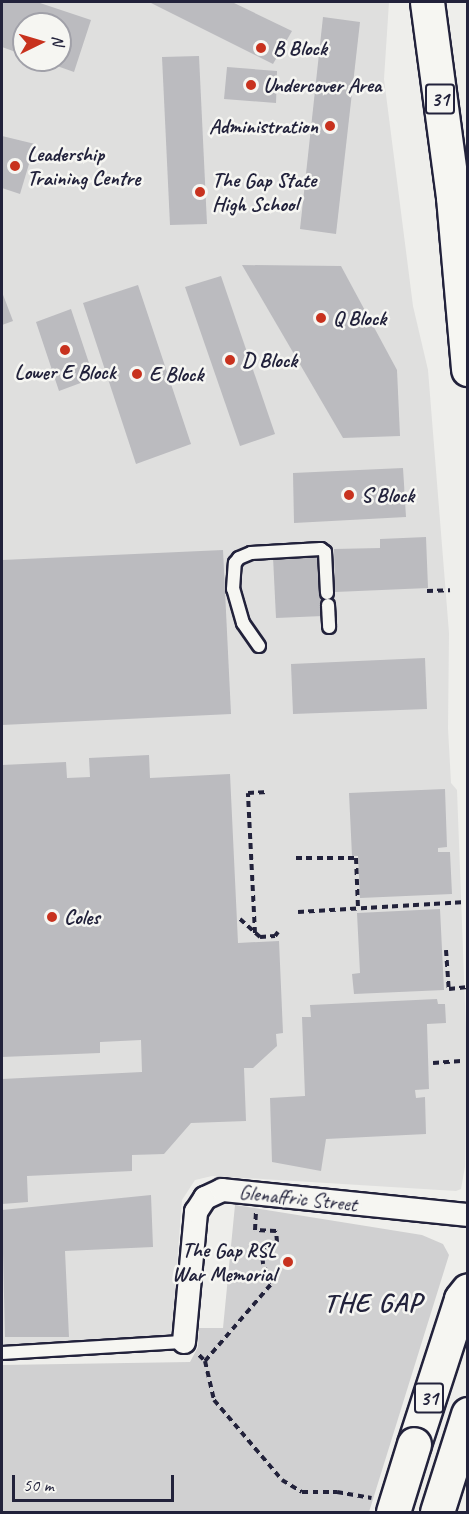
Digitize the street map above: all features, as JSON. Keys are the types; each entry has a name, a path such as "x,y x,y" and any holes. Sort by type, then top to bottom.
{"main road":[{"name":"31","path":"427,2 453,197 468,369"},
{"name":"31","path":"385,1506 414,1444 461,1299 468,1290"},
{"name":"31","path":"437,1512 468,1414"}],"street":[{"name":"Glenaffric Street","path":"184,1342 196,1212 206,1198 222,1190 468,1215"}],"lane":[{"path":"259,646 243,623 233,589 235,563 239,558 251,552 321,549 325,552 329,627"},
{"path":"2,1353 184,1342"}],"path":[{"path":"427,591 450,590"},
{"path":"255,933 249,793 268,792"},
{"path":"296,858 356,858 358,908"},
{"path":"298,912 466,902"},
{"path":"240,919 255,933 264,937 275,936 278,932"},
{"path":"259,942 264,937"},
{"path":"446,950 449,989 468,987"},
{"path":"433,1063 461,1061"},
{"path":"205,1361 272,1282 263,1264 262,1249 277,1242 276,1231 255,1230 258,1193"},
{"path":"184,1342 205,1361 214,1400 282,1480 302,1492 337,1492 385,1506"}],"shaded area":[{"path":"2,2 389,2 384,79 413,306 428,370 449,633 448,728 451,783 457,790 467,1057 465,1167 461,1189 456,1191 212,1176 195,1180 182,1200 172,1329 169,1336 162,1339 2,1347"},
{"path":"235,1205 422,1235 443,1244 449,1255 369,1512 2,1512 2,1365 190,1362 198,1347 199,1328 223,1328"}],"building":[{"path":"2,2 37,2 67,12 12,12 12,51 2,47"},
{"name":"B Block","path":"149,2 232,2 292,31 273,64"},
{"path":"72,14 91,20 74,72 72,71"},
{"name":"Administration","path":"323,17 360,22 336,234 300,229"},
{"path":"199,56 207,224 170,225 162,57"},
{"name":"Undercover Area","path":"227,67 277,71 276,103 224,99"},
{"name":"Leadership Training Centre","path":"2,136 35,144 20,194 2,188"},
{"name":"Q Block","path":"242,265 341,266 397,370 400,436 343,438"},
{"name":"D Block","path":"221,276 275,434 240,446 185,287"},
{"name":"E Block","path":"138,285 191,444 136,464 83,303"},
{"path":"2,292 13,321 2,325"},
{"name":"Lower E Block","path":"71,309 94,378 59,391 36,322"},
{"name":"S Block","path":"403,468 406,517 294,523 293,473"},
{"path":"426,537 428,588 335,592 334,549 380,548 380,539"},
{"path":"223,550 231,714 2,725 2,560"},
{"path":"320,554 323,616 276,618 273,557"},
{"path":"425,658 427,709 293,714 291,664"},
{"path":"149,755 150,778 230,774 238,943 279,941 283,1033 276,1034 277,1046 253,1068 244,1068 246,1121 191,1123 164,1154 132,1155 132,1171 27,1176 28,1202 2,1204 2,1079 142,1072 141,1040 100,1042 100,1053 2,1057 2,765 66,762 67,778 90,777 89,758"},
{"path":"445,789 447,847 438,848 438,852 450,852 452,894 360,898 358,856 352,856 349,793"},
{"path":"440,909 444,990 354,994 352,974 360,973 357,913"},
{"path":"437,999 438,1004 445,1004 446,1023 427,1024 429,1089 415,1090 416,1098 425,1097 426,1134 326,1139 321,1171 272,1162 270,1098 305,1096 302,1017 311,1017 310,1005"},
{"path":"151,1195 153,1247 65,1251 69,1337 5,1337 2,1210"}],"place":[{"name":"B Block","path":"261,48"},
{"name":"Undercover Area","path":"251,85"},
{"name":"Administration","path":"330,126"},
{"name":"Leadership Training Centre","path":"15,166"},
{"name":"The Gap State High School","path":"200,192"},
{"name":"Q Block","path":"321,318"},
{"name":"Lower E Block","path":"65,350"},
{"name":"D Block","path":"230,360"},
{"name":"E Block","path":"137,374"},
{"name":"S Block","path":"349,495"},
{"name":"Coles","path":"52,917"},
{"name":"The Gap RSL War Memorial","path":"288,1262"}],"district":[{"name":"THE GAP","path":"373,1303"}]}
